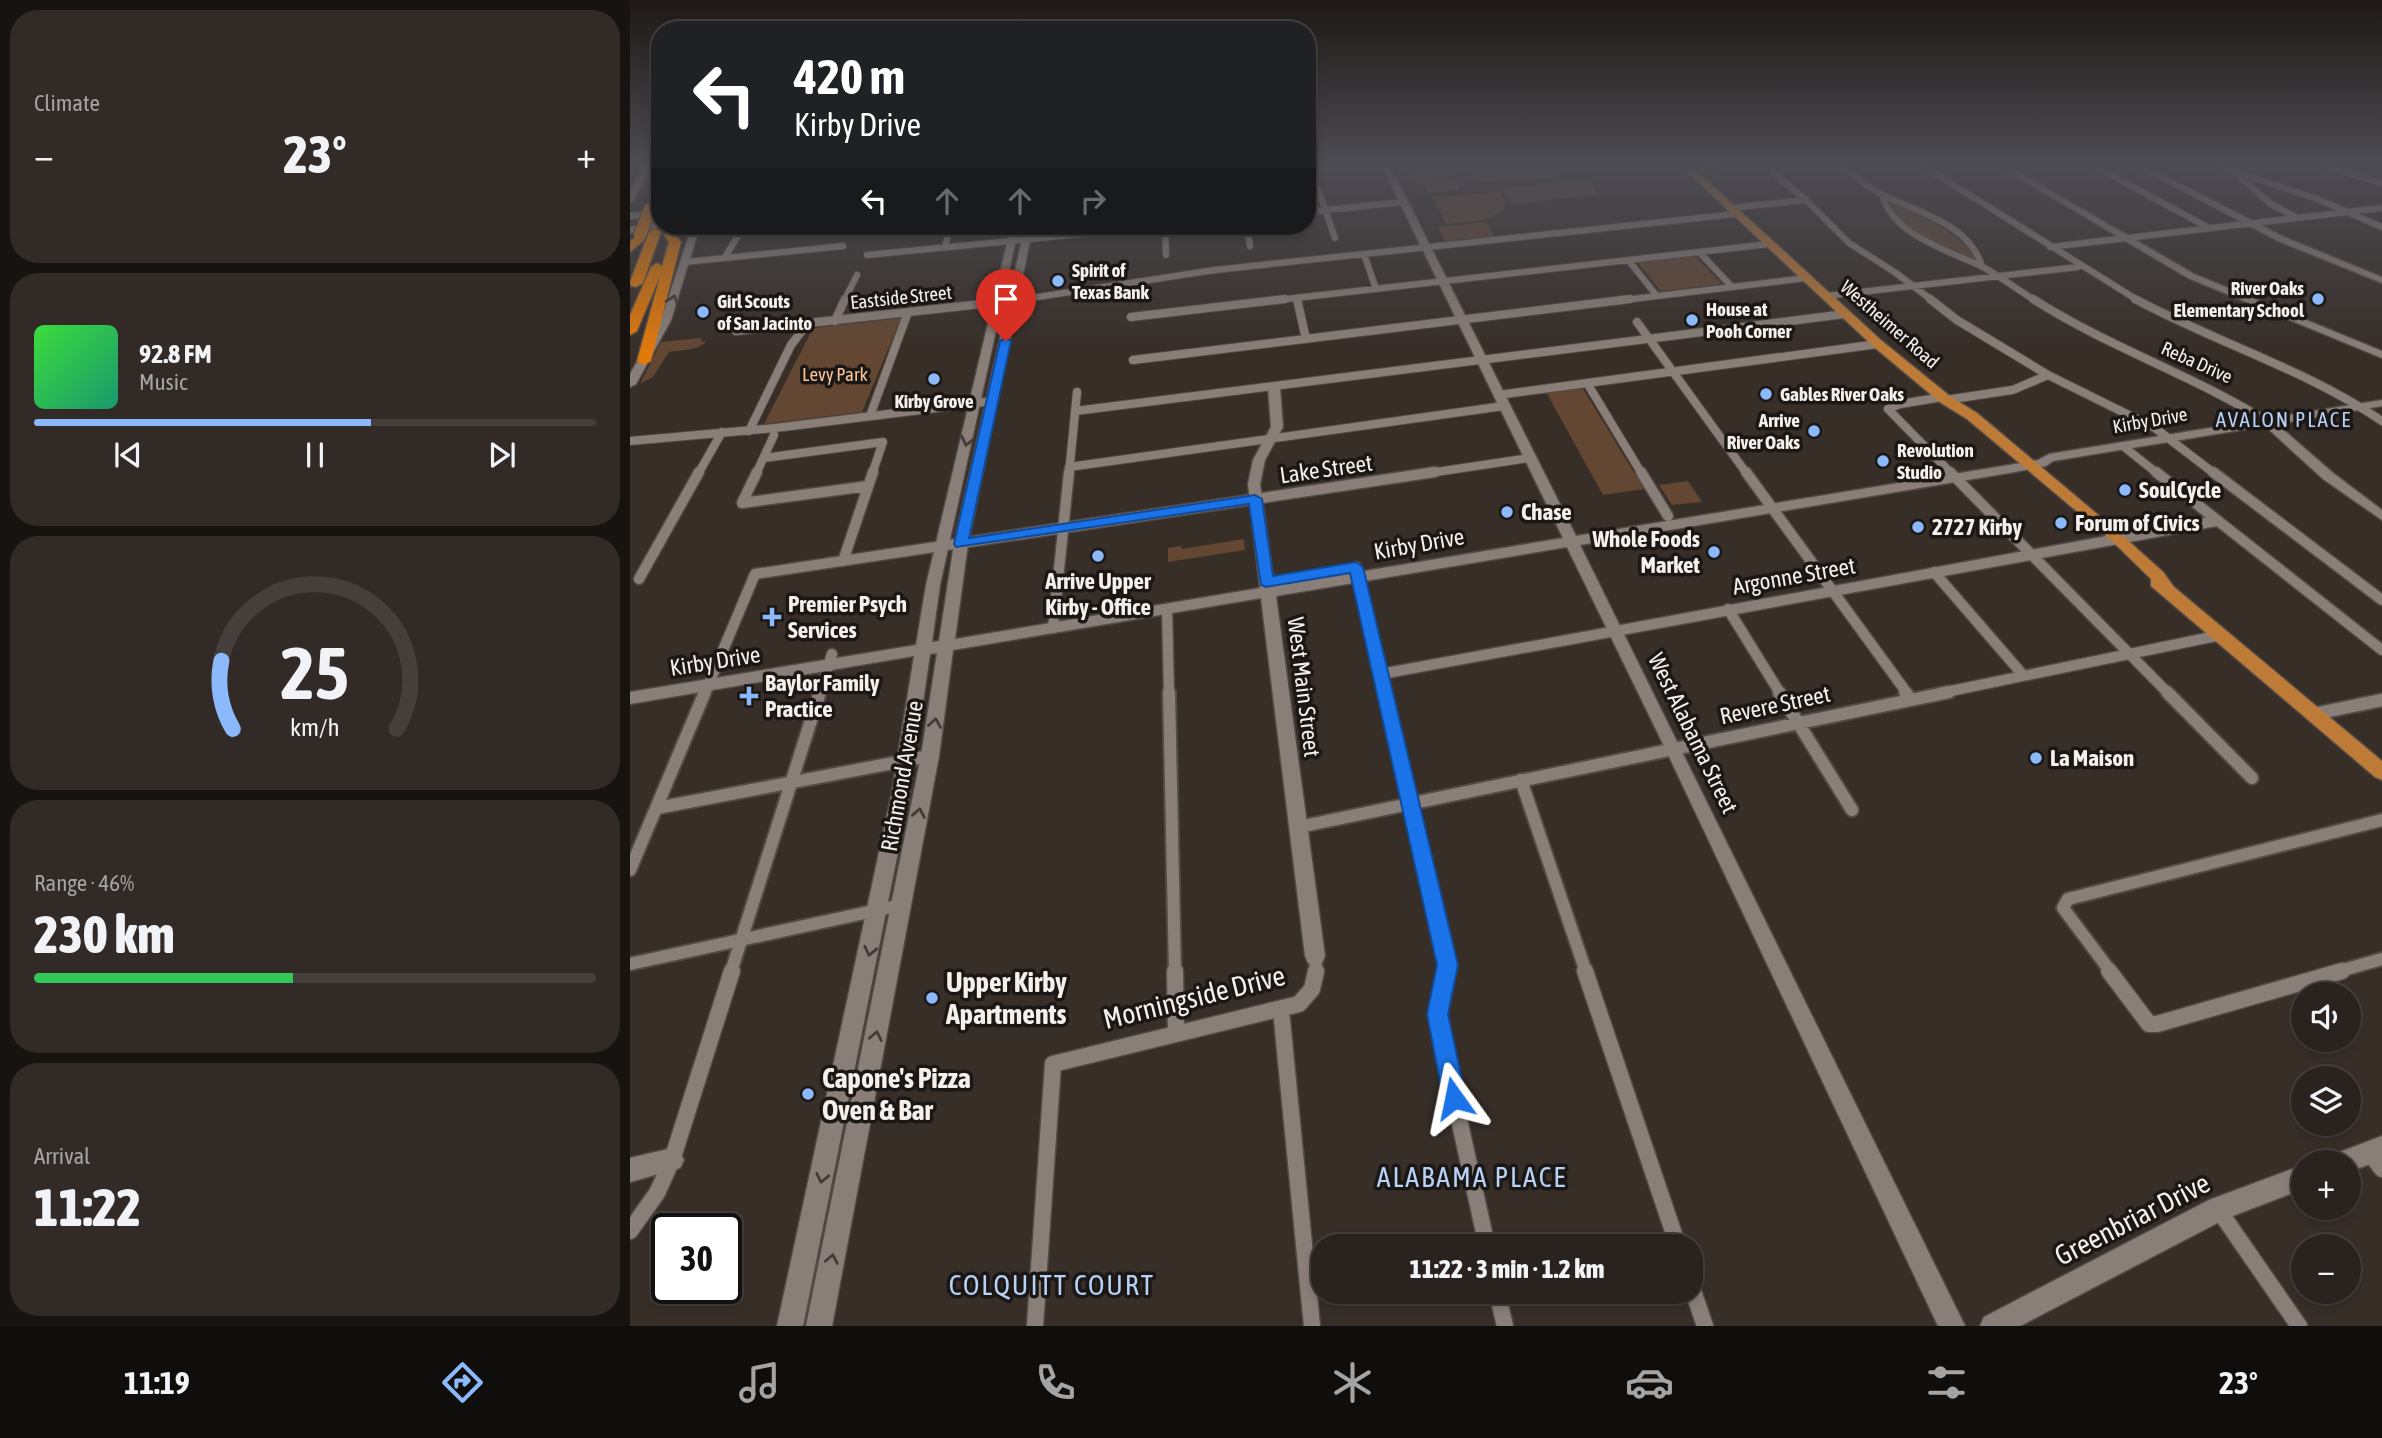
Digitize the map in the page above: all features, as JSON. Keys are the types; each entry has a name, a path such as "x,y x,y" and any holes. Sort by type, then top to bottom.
{"highway":[{"path":"630,261 633,230 650,226"},
{"path":"630,298 657,235"},
{"path":"630,331 658,235"},
{"path":"645,361 675,243 670,235"}],"main road":[{"path":"633,230 650,226"},
{"name":"West Alabama Street","path":"1415,226 1674,748 1952,1326"},
{"name":"Westheimer Road","path":"1749,226 1878,344 1945,398 1955,403 2020,462 2382,772"},
{"path":"2104,226 2213,287 2382,355"},
{"path":"2256,226 2299,247 2382,280"},
{"path":"630,384 666,320 694,235"},
{"name":"Richmond Avenue","path":"790,1326 878,911 907,760 942,546 1014,235"},
{"name":"Richmond Avenue","path":"819,1326 930,756 961,544 1028,235"},
{"path":"988,349 1005,347"},
{"name":"West Main Street","path":"1274,387 1278,415 1273,439 1259,460 1254,484 1255,499 1315,956"},
{"name":"Kirby Drive","path":"1568,537 1653,528 1768,504 2020,462 2042,463 2049,458 2382,403"},
{"name":"Reba Drive","path":"2268,422 2329,476 2382,516"},
{"path":"961,468 979,465"},
{"name":"Kirby Drive","path":"630,698 711,679 1568,537 1668,516 1768,504"},
{"path":"1653,528 1668,516"},
{"name":"Kirby Drive","path":"1053,622 1167,609 1267,587"},
{"name":"Kirby Drive","path":"630,687 711,679"},
{"path":"836,1112 862,1106"},
{"path":"630,1170 672,1160"},
{"name":"Greenbriar Drive","path":"1993,1326 2218,1209 2291,1182"}],"street":[{"path":"1331,226 1335,237"},
{"name":"Eastside Street","path":"736,331 999,303 1190,273 1606,226"},
{"path":"1832,226 1849,243 1973,331 2048,374 2147,422 2382,600"},
{"name":"Reba Drive","path":"1904,226 1941,251 1982,267 2077,327 2230,398 2268,422"},
{"name":"Reba Drive","path":"1945,226 1976,251 1982,260 1982,267"},
{"path":"2021,226 2078,267 2151,307 2296,369 2362,406 2382,421"},
{"path":"2205,226 2209,228"},
{"path":"2050,247 2232,226"},
{"path":"725,257 738,235"},
{"path":"945,247 948,235"},
{"path":"867,254 1053,235"},
{"path":"1165,235 1166,255"},
{"path":"1248,235 1250,246"},
{"path":"1131,317 1769,244"},
{"path":"685,262 843,246"},
{"path":"1700,253 1732,287"},
{"path":"1364,254 1376,289"},
{"path":"1629,261 1657,296"},
{"path":"1826,296 2078,267"},
{"path":"835,320 857,275"},
{"path":"1133,360 1806,278"},
{"path":"1297,298 1306,339"},
{"path":"870,416 908,312"},
{"path":"1075,411 1845,314"},
{"path":"1637,322 1910,698"},
{"path":"749,431 791,345 808,323"},
{"path":"1069,467 1273,439 1501,401 1587,383 1878,344"},
{"path":"2048,374 2013,389 1900,404 1888,409 2252,778"},
{"path":"1587,383 1668,516"},
{"path":"1053,622 1077,392"},
{"path":"630,441 749,431 993,401"},
{"path":"639,579 722,432"},
{"path":"774,435 742,503 868,486"},
{"path":"764,457 883,442 843,561"},
{"path":"2123,446 2382,650"},
{"name":"Lake Street","path":"711,679 755,574 1529,458"},
{"name":"Argonne Street","path":"1381,674 1614,629 2216,521"},
{"path":"1357,572 1447,965 1437,1014 1438,1024 1484,1234"},
{"path":"1934,572 2023,675"},
{"path":"1167,609 1176,1034"},
{"path":"1728,609 1852,810"},
{"name":"Revere Street","path":"1298,827 2221,635"},
{"path":"630,1231 657,1193 672,1160 830,659"},
{"path":"630,870 711,679"},
{"path":"2314,714 2382,700"},
{"path":"657,808 930,756"},
{"path":"1521,780 1674,1234"},
{"path":"2382,820 2068,899 2063,908 2149,1024 2157,1024 2382,960"},
{"path":"630,964 901,905"},
{"name":"Morningside Drive","path":"1035,1326 1053,1064 1299,1004 1312,994 1317,974 1315,956"},
{"path":"1281,1010 1312,1326"},
{"path":"2218,1209 2299,1326"},
{"path":"1500,1304 1505,1326"},
{"path":"1698,1304 1705,1326"}],"green space":[{"path":"1488,226 1494,236 1445,241 1438,227"},
{"path":"1909,226 1940,226 1960,240 1979,260 1975,263 1949,252"},
{"path":"1695,256 1722,284 1661,291 1637,262"},
{"name":"Levy Park","path":"901,318 862,412 764,424 813,328"},
{"path":"701,338 702,342 707,341 700,346 669,352 653,377 640,384 661,342"},
{"path":"1582,387 1644,489 1603,495 1546,392"},
{"path":"1688,481 1702,502 1672,505 1659,485"},
{"path":"1244,539 1245,550 1168,562 1168,548 1181,546 1182,549"}],"place":[{"name":"Spirit of Texas Bank","path":"1058,281"},
{"name":"River Oaks Elementary School","path":"2318,299"},
{"name":"Girl Scouts of San Jacinto","path":"703,312"},
{"name":"House at Pooh Corner","path":"1692,320"},
{"name":"Kirby Grove","path":"934,379"},
{"name":"Gables River Oaks","path":"1766,394"},
{"name":"Arrive River Oaks","path":"1814,431"},
{"name":"Revolution Studio","path":"1883,461"},
{"name":"SoulCycle","path":"2125,490"},
{"name":"Chase","path":"1507,512"},
{"name":"Forum of Civics","path":"2061,523"},
{"name":"2727 Kirby","path":"1918,527"},
{"name":"Whole Foods Market","path":"1714,552"},
{"name":"Arrive Upper Kirby - Office","path":"1098,556"},
{"name":"Premier Psych Services","path":"772,617"},
{"name":"Baylor Family Practice","path":"749,696"},
{"name":"La Maison","path":"2036,758"},
{"name":"Upper Kirby Apartments","path":"932,998"},
{"name":"Capone's Pizza Oven & Bar","path":"808,1094"}],"district":[{"name":"AVALON PLACE","path":"2284,419"},
{"name":"ALABAMA PLACE","path":"1472,1177"},
{"name":"COLQUITT COURT","path":"1052,1285"}],"route":[{"path":"1006,341 961,544 1255,499 1266,582 1356,567 1447,965 1448,973 1437,1014 1454,1098"}]}
